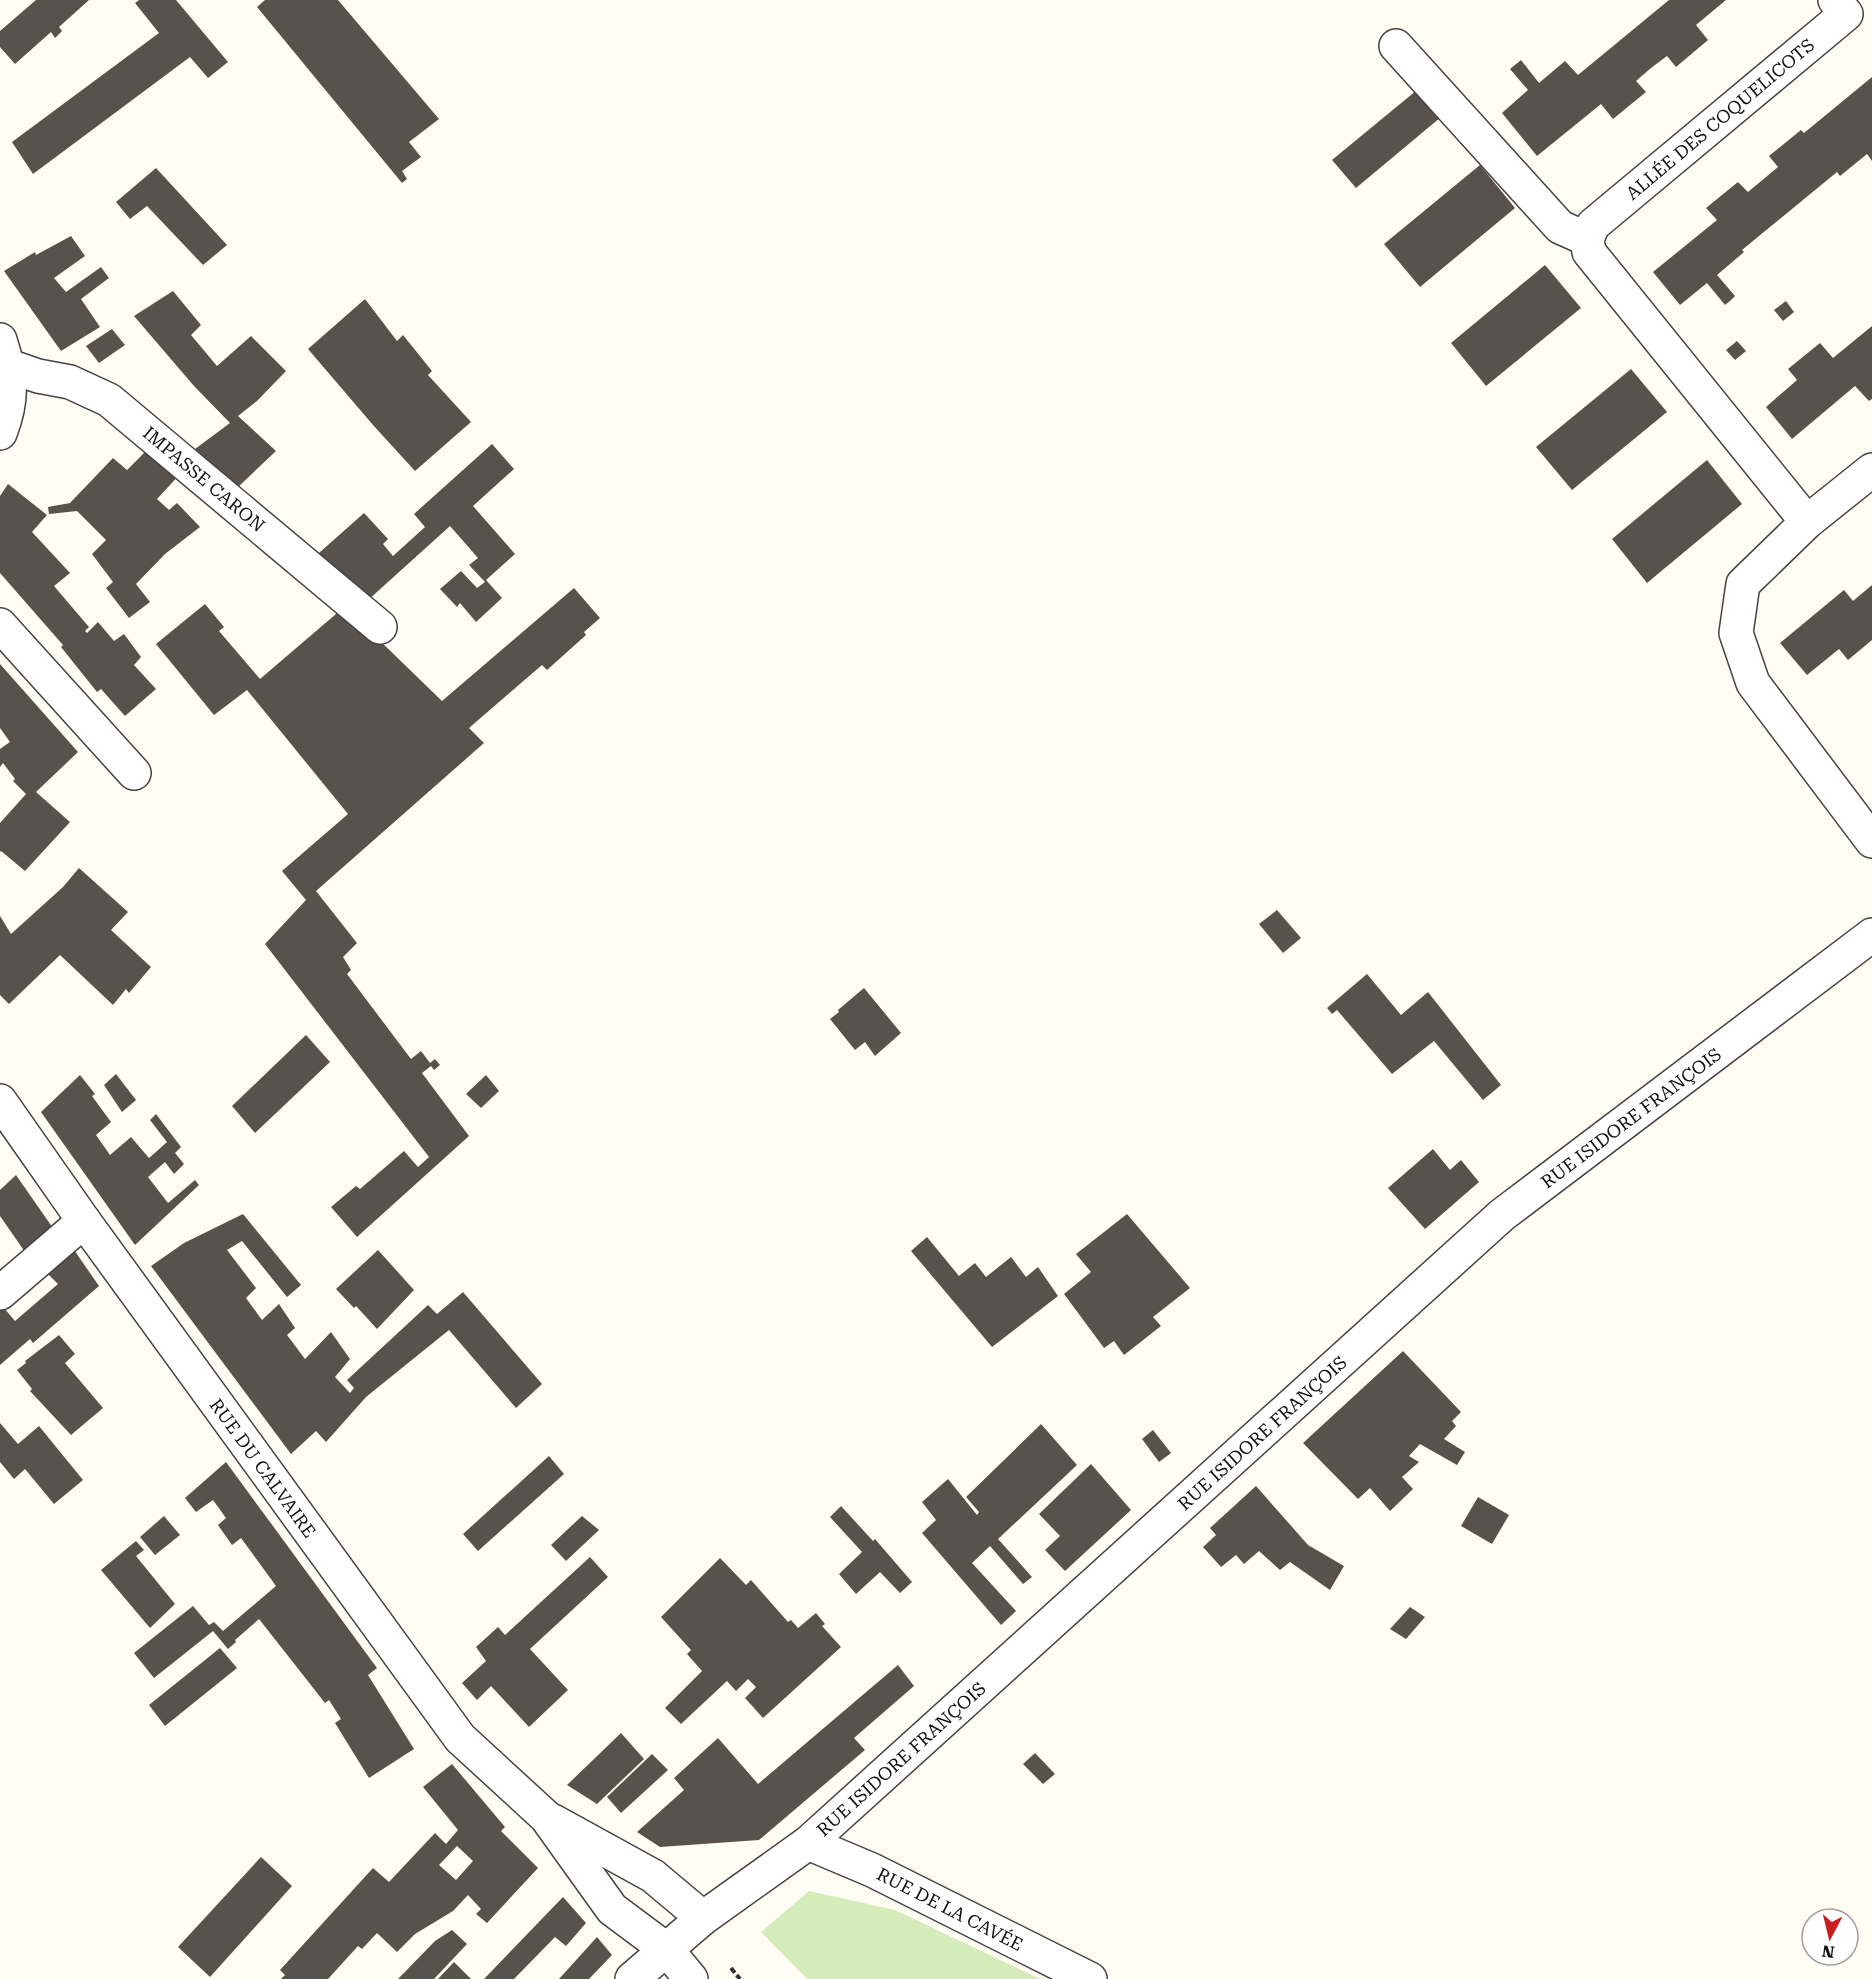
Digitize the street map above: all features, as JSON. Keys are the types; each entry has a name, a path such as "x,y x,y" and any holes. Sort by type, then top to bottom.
{"street":[{"name":"ALLÉE DES COQUELICOTS","path":"1587,239 1593,225 1848,5"},
{"path":"1396,46 1560,227 1587,239 1589,252 1807,522"},
{"path":"0,432 10,402 4,353"},
{"name":"IMPASSE CARON","path":"4,353 38,376 70,382 110,400 380,627"},
{"path":"1872,470 1807,522 1743,584 1736,633 1753,683 1872,841"},
{"path":"0,625 134,773"},
{"name":"RUE ISIDORE FRANÇOIS","path":"632,1979 703,1917 808,1843 1502,1215 1872,935"},
{"name":"RUE DU CALVAIRE","path":"0,1101 84,1221 460,1738 546,1817 612,1909 667,1950 691,1979"},
{"path":"0,1293 84,1221"},
{"name":"RUE DU CALVAIRE","path":"546,1817 653,1876 703,1917"},
{"name":"RUE DE LA CAVÉE","path":"808,1843 872,1870 1090,1979"}],"green space":[{"path":"809,1891 895,1910 1040,1979 807,1979 761,1932"}],"building":[{"path":"36,0 89,0 59,27 62,31 55,38 51,32 15,64 0,47 0,31"},
{"path":"139,0 176,0 228,62 208,78 190,57 33,174 12,142 159,33 135,3"},
{"path":"265,0 338,0 439,119 409,142 421,157 402,171 407,179 402,183 257,7"},
{"path":"1669,0 1726,0 1696,25 1708,40 1676,67 1667,56 1636,81 1646,92 1613,119 1601,104 1537,156 1502,113 1528,90 1510,69 1521,60 1539,83 1565,61 1578,75"},
{"path":"1872,77 1872,161 1867,154 1840,176 1837,172 1742,250 1744,252 1717,275 1735,296 1725,305 1707,283 1680,305 1653,272 1717,220 1706,208 1738,182 1748,192 1778,167 1769,156 1801,130 1804,133"},
{"path":"1417,90 1441,117 1356,188 1332,160"},
{"path":"1480,165 1515,208 1420,287 1384,244"},
{"path":"156,168 227,245 203,265 147,206 130,219 116,202"},
{"path":"71,236 85,256 54,278 66,292 101,267 109,278 81,299 100,327 61,351 4,271 35,252 36,255"},
{"path":"1545,265 1581,308 1486,386 1451,343"},
{"path":"173,291 201,325 191,335 217,366 251,336 286,371 257,401 238,416 276,451 237,488 195,449 230,423 194,386 134,316"},
{"path":"365,299 397,341 403,335 432,371 428,375 471,422 415,471 308,349"},
{"path":"1786,301 1794,312 1783,321 1774,310"},
{"path":"1872,326 1872,399 1869,401 1855,386 1792,439 1766,407 1797,380 1788,369 1820,343 1833,358"},
{"path":"112,329 125,345 99,363 86,346"},
{"path":"1737,341 1746,351 1735,360 1726,350"},
{"path":"1631,369 1667,412 1572,490 1536,447"},
{"path":"492,444 514,469 473,506 515,554 486,580 502,598 476,622 460,603 457,607 440,589 461,571 477,588 485,582 469,565 478,558 450,526 367,601 319,553 364,513 388,539 383,544 393,556 425,527 414,514"},
{"path":"151,446 182,472 157,499 169,510 177,503 200,527 165,554 136,584 150,602 129,618 106,588 113,582 92,554 106,540 77,511 49,514 48,507 70,503 113,458 127,470"},
{"path":"1707,460 1742,504 1647,583 1612,539"},
{"path":"8,484 47,515 32,532 70,573 54,586 89,627 85,631 87,633 98,622 114,641 124,634 141,657 134,665 156,689 125,716 101,689 97,692 61,647 63,645 0,573 0,496"},
{"path":"1872,585 1872,640 1848,660 1839,649 1807,675 1780,643 1844,590 1853,601"},
{"path":"574,588 600,618 584,632 586,635 547,670 542,665 469,728 484,743 316,891 357,943 343,957 351,970 347,974 411,1059 421,1051 430,1063 435,1059 440,1065 434,1070 431,1066 422,1073 469,1136 357,1237 331,1207 356,1186 360,1189 404,1151 418,1167 429,1157 265,944 306,900 282,871 348,814 247,690 214,715 156,644 205,604 224,627 219,631 260,679 343,608 442,701"},
{"path":"0,664 78,752 36,792 70,822 25,871 0,852 0,823 26,794 13,781 15,779 3,763 0,767 0,749 10,742 0,728"},
{"path":"79,868 128,912 111,930 151,967 129,993 126,989 113,1005 60,955 9,1004 0,995 0,916 11,934 63,887"},
{"path":"1277,910 1301,938 1283,953 1259,924"},
{"path":"1367,974 1401,1015 1428,992 1501,1085 1483,1100 1434,1041 1392,1074 1337,1010 1332,1014 1327,1008"},
{"path":"864,988 901,1033 875,1056 865,1042 855,1050 830,1019"},
{"path":"306,1035 330,1062 255,1133 232,1106"},
{"path":"116,1074 136,1100 122,1112 104,1085"},
{"path":"80,1075 95,1094 92,1096 111,1122 96,1135 110,1155 131,1137 149,1158 157,1151 167,1142 150,1120 156,1114 181,1147 175,1153 184,1164 174,1174 165,1162 148,1177 168,1203 195,1180 199,1185 135,1245 41,1112"},
{"path":"486,1075 499,1091 481,1108 466,1094"},
{"path":"1433,1149 1450,1170 1461,1160 1479,1182 1425,1229 1388,1188"},
{"path":"16,1175 55,1231 25,1252 0,1216 0,1190"},
{"path":"243,1214 301,1285 287,1297 242,1241 227,1250 256,1288 246,1298 262,1320 279,1304 295,1328 287,1335 305,1359 331,1332 350,1359 335,1377 350,1393 354,1388 347,1380 428,1305 437,1314 463,1292 542,1384 516,1408 449,1330 366,1397 326,1442 316,1431 291,1454 151,1266 184,1243"},
{"path":"1127,1214 1190,1288 1153,1317 1161,1326 1124,1355 1114,1341 1104,1348 1064,1294 1091,1272 1076,1254"},
{"path":"927,1237 959,1276 975,1263 986,1277 1011,1257 1026,1277 1038,1267 1058,1296 992,1347 911,1251"},
{"path":"72,1247 99,1286 33,1343 30,1339 0,1365 0,1301","holes":["45,1271 58,1284 15,1321 4,1308"]},
{"path":"378,1250 414,1290 377,1329 336,1289"},
{"path":"59,1335 75,1354 65,1363 103,1408 71,1435 30,1391 32,1389 17,1370"},
{"path":"1403,1351 1461,1412 1452,1421 1456,1426 1444,1439 1465,1452 1457,1465 1420,1444 1409,1456 1419,1462 1402,1477 1413,1489 1390,1511 1370,1488 1358,1499 1303,1443"},
{"path":"0,1423 18,1444 39,1426 83,1480 54,1504 25,1469 14,1479 0,1462"},
{"path":"1041,1424 1077,1465 998,1539 1032,1577 1023,1584 990,1546 972,1563 1016,1611 1001,1625 922,1533 936,1520 922,1502 948,1479 977,1515 979,1512 966,1497"},
{"path":"1153,1430 1171,1453 1159,1462 1142,1439"},
{"path":"549,1456 564,1474 478,1551 463,1534"},
{"path":"226,1462 377,1668 368,1675 414,1749 369,1778 335,1723 341,1719 329,1700 325,1703 259,1619 228,1649 213,1631 154,1678 134,1653 193,1606 209,1625 214,1622 223,1631 276,1586 241,1538 232,1545 218,1525 226,1518 213,1500 196,1512 185,1498"},
{"path":"1091,1464 1131,1510 1065,1571 1045,1550 1060,1536 1039,1514"},
{"path":"1256,1486 1308,1545 1344,1566 1330,1590 1290,1562 1280,1570 1259,1551 1244,1564 1236,1555 1221,1567 1203,1547 1216,1535 1210,1528"},
{"path":"1478,1497 1509,1515 1492,1544 1461,1526"},
{"path":"841,1506 873,1541 875,1539 912,1582 900,1593 880,1572 856,1594 839,1574 862,1552 830,1517"},
{"path":"164,1516 180,1535 155,1555 140,1537"},
{"path":"582,1516 599,1530 566,1561 551,1545"},
{"path":"136,1541 144,1550 136,1556 175,1604 150,1628 101,1570"},
{"path":"590,1557 608,1577 530,1649 568,1690 529,1727 491,1686 477,1700 462,1683 486,1661 476,1647 498,1627 505,1635"},
{"path":"720,1558 746,1585 751,1580 788,1622 791,1620 798,1628 816,1613 825,1624 822,1626 841,1647 763,1718 745,1698 756,1687 748,1679 736,1691 727,1681 681,1724 665,1708 702,1671 687,1654 691,1650 661,1617"},
{"path":"1410,1607 1425,1617 1406,1639 1390,1629"},
{"path":"220,1648 237,1668 165,1726 149,1705"},
{"path":"898,1665 914,1686 854,1738 865,1750 759,1840 660,1847 637,1832 684,1790 674,1778 718,1738 758,1784"},
{"path":"621,1733 644,1759 597,1804 567,1785"},
{"path":"1035,1753 1055,1774 1043,1784 1023,1764"},
{"path":"652,1754 668,1770 621,1813 607,1797"},
{"path":"452,1764 505,1827 501,1831 538,1868 487,1923 476,1914 481,1909 468,1895 453,1911 415,1934 397,1952 377,1933 362,1949 358,1946 328,1979 281,1979 285,1975 280,1970 373,1868 389,1882 435,1833 446,1844 458,1830 423,1787","holes":["457,1846 473,1861 456,1880 439,1865"]},
{"path":"261,1857 292,1886 210,1977 178,1947"},
{"path":"563,1897 586,1923 566,1946 555,1937 514,1979 484,1979"},
{"path":"452,1930 467,1944 434,1979 398,1979 435,1941"},
{"path":"597,1937 612,1955 589,1979 559,1979"},
{"path":"454,1962 471,1979 438,1979"}]}
